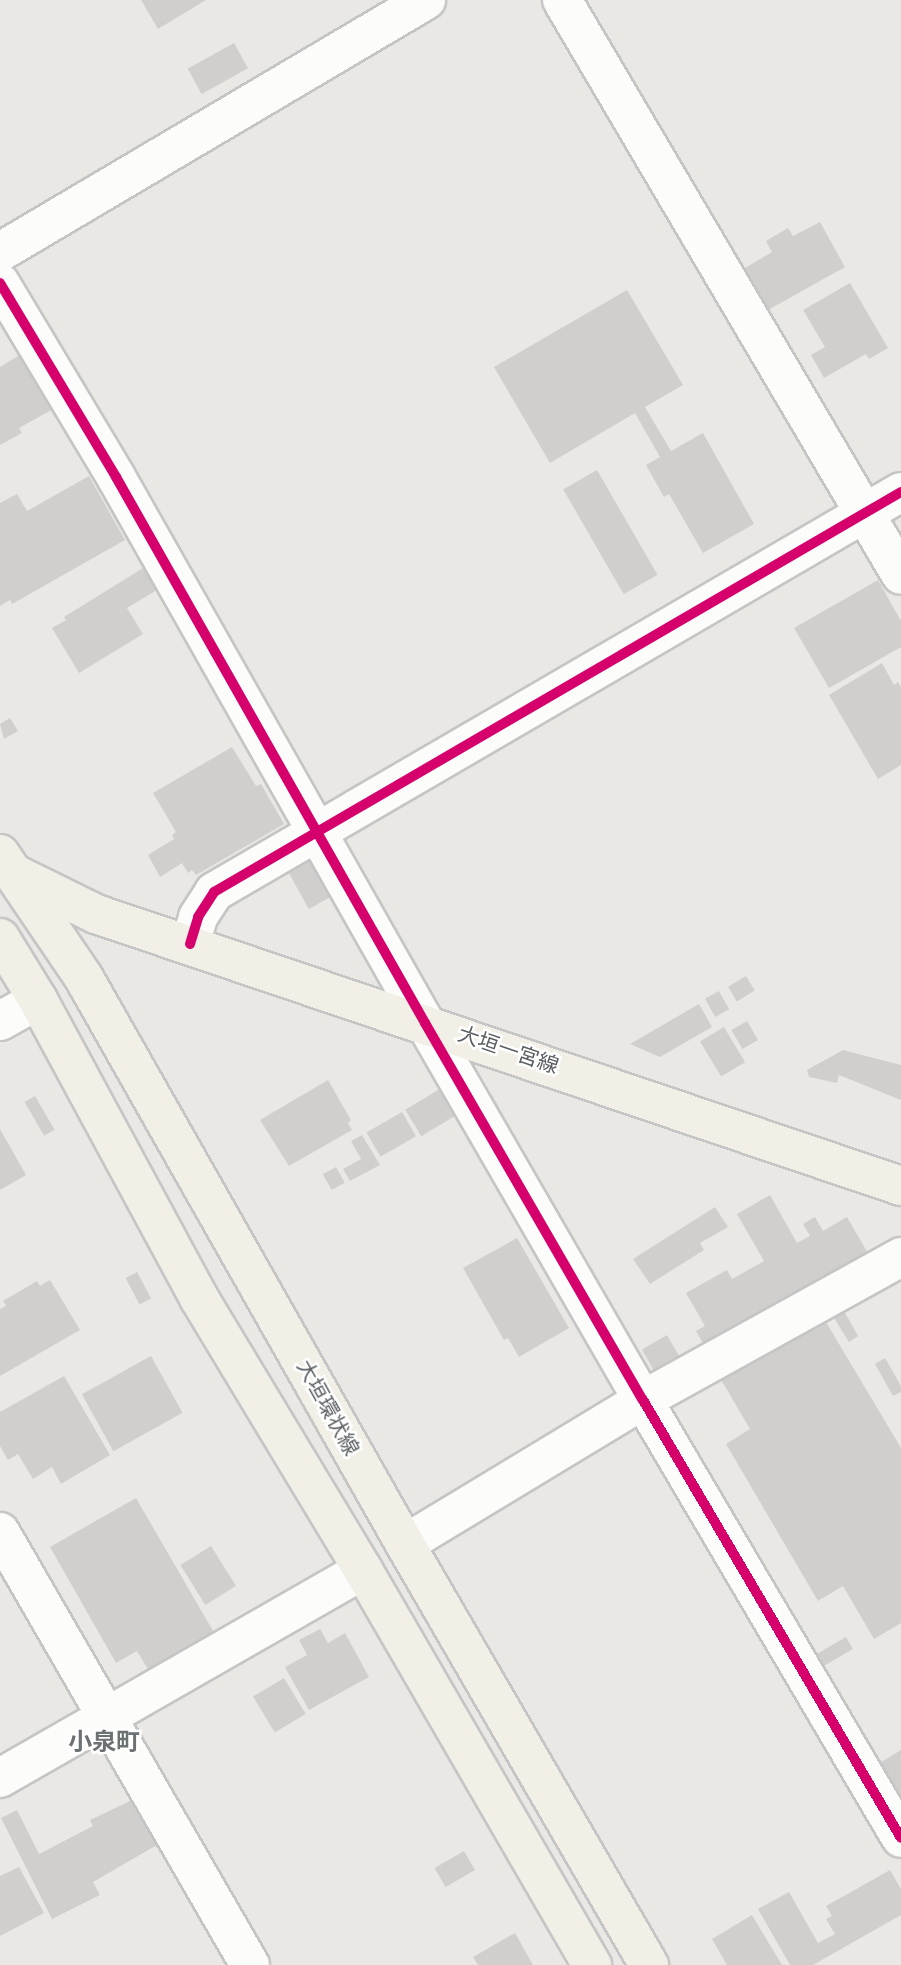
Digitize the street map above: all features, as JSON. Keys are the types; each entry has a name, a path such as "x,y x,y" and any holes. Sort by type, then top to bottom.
{"main road":[{"name":"大垣一宮線","path":"3,863 96,914 901,1186"},
{"name":"大垣環状線","path":"3,863 84,978 405,1544 649,1965"},
{"path":"0,938 38,1000 199,1298 363,1570 592,1965"}],"street":[{"path":"0,252 426,0"},
{"path":"562,0 901,575"},
{"path":"0,283 116,477 425,1023 901,1838"},
{"path":"190,944 198,917 214,892 901,492"},
{"path":"0,1021 38,1000"},
{"path":"405,1544 643,1399 901,1257"},
{"path":"0,1532 250,1965"},
{"path":"0,1778 363,1570"}],"building":[{"path":"141,0 206,0 158,29"},
{"path":"234,43 248,68 202,94 188,69"},
{"path":"820,222 845,267 768,310 745,268 772,252 766,241 788,228 793,236"},
{"path":"850,283 888,348 869,359 866,354 824,378 811,355 825,347 803,310"},
{"path":"627,290 683,385 645,407 671,451 703,433 754,524 703,553 669,494 664,497 646,465 660,457 635,413 550,463 494,367"},
{"path":"23,353 55,408 19,428 22,433 0,445 0,367"},
{"path":"597,470 658,575 624,594 563,489"},
{"path":"89,476 125,540 12,604 10,600 0,606 0,503 17,494 27,511"},
{"path":"143,568 157,590 127,608 143,634 79,673 52,628 66,620 64,617"},
{"path":"878,580 901,621 901,647 829,688 794,628"},
{"path":"882,663 894,685 898,682 901,687 901,765 878,779 829,695"},
{"path":"10,718 18,731 4,739 0,724"},
{"path":"232,747 256,786 261,784 284,824 196,875 192,870 188,873 182,863 160,877 148,855 174,839 172,835 176,832 153,793"},
{"path":"316,856 337,894 309,909 288,872"},
{"path":"746,976 755,991 737,1001 728,987"},
{"path":"719,991 729,1009 715,1017 705,999"},
{"path":"699,1004 712,1027 660,1057 630,1044"},
{"path":"747,1021 758,1040 742,1049 731,1030"},
{"path":"724,1027 745,1062 721,1077 700,1041"},
{"path":"843,1050 901,1065 901,1100 839,1075 837,1083 809,1077 807,1070"},
{"path":"328,1080 351,1120 348,1123 352,1130 289,1166 260,1120"},
{"path":"443,1087 459,1114 421,1136 405,1110"},
{"path":"35,1096 54,1130 44,1136 25,1102"},
{"path":"402,1112 416,1136 380,1157 366,1132"},
{"path":"0,1129 26,1175 0,1190"},
{"path":"362,1135 380,1165 350,1181 343,1169 361,1159 351,1141"},
{"path":"336,1167 345,1183 332,1190 323,1174"},
{"path":"770,1195 797,1243 810,1236 803,1224 815,1217 823,1231 847,1217 869,1255 705,1347 696,1331 705,1326 686,1293 727,1270 732,1279 764,1261 737,1214"},
{"path":"715,1207 728,1227 700,1243 704,1250 650,1284 633,1259"},
{"path":"517,1238 569,1328 519,1357 508,1338 504,1340 463,1268"},
{"path":"137,1272 151,1298 140,1305 126,1278"},
{"path":"50,1280 80,1330 0,1376 0,1309 6,1306 3,1301 37,1281 40,1286"},
{"path":"844,1311 858,1336 849,1342 834,1318"},
{"path":"823,1317 901,1448 901,1623 874,1639 843,1586 818,1601 726,1444 750,1429 720,1378"},
{"path":"667,1335 683,1363 658,1377 642,1350"},
{"path":"151,1356 183,1413 113,1451 82,1394"},
{"path":"885,1358 901,1386 901,1392 893,1396 875,1364"},
{"path":"64,1376 110,1455 61,1484 52,1467 33,1479 18,1454 8,1460 0,1446 0,1412"},
{"path":"136,1498 216,1636 151,1674 137,1651 116,1663 50,1547"},
{"path":"211,1546 236,1586 205,1605 180,1565"},
{"path":"320,1629 328,1643 345,1633 369,1677 309,1710 285,1667 307,1655 299,1640"},
{"path":"846,1637 853,1649 824,1666 817,1654"},
{"path":"284,1678 306,1714 275,1733 253,1697"},
{"path":"901,1750 901,1803 878,1764"},
{"path":"132,1800 157,1845 93,1882 100,1895 52,1919 1,1818 17,1810 39,1854 93,1826 90,1820"},
{"path":"464,1851 475,1870 446,1887 435,1868"},
{"path":"19,1867 44,1913 0,1936 0,1876"},
{"path":"890,1870 901,1889 901,1915 813,1965 790,1965 758,1909 789,1892 818,1943 835,1934 826,1919 832,1916 826,1906"},
{"path":"752,1915 782,1965 727,1965 712,1939"},
{"path":"515,1933 533,1965 478,1965 473,1957"}],"cycle path":[{"path":"0,283 116,477 425,1023 643,1400 901,1838"},
{"path":"190,944 198,917 214,892 901,492"}],"district":[{"name":"小泉町","path":"104,1744"}]}
